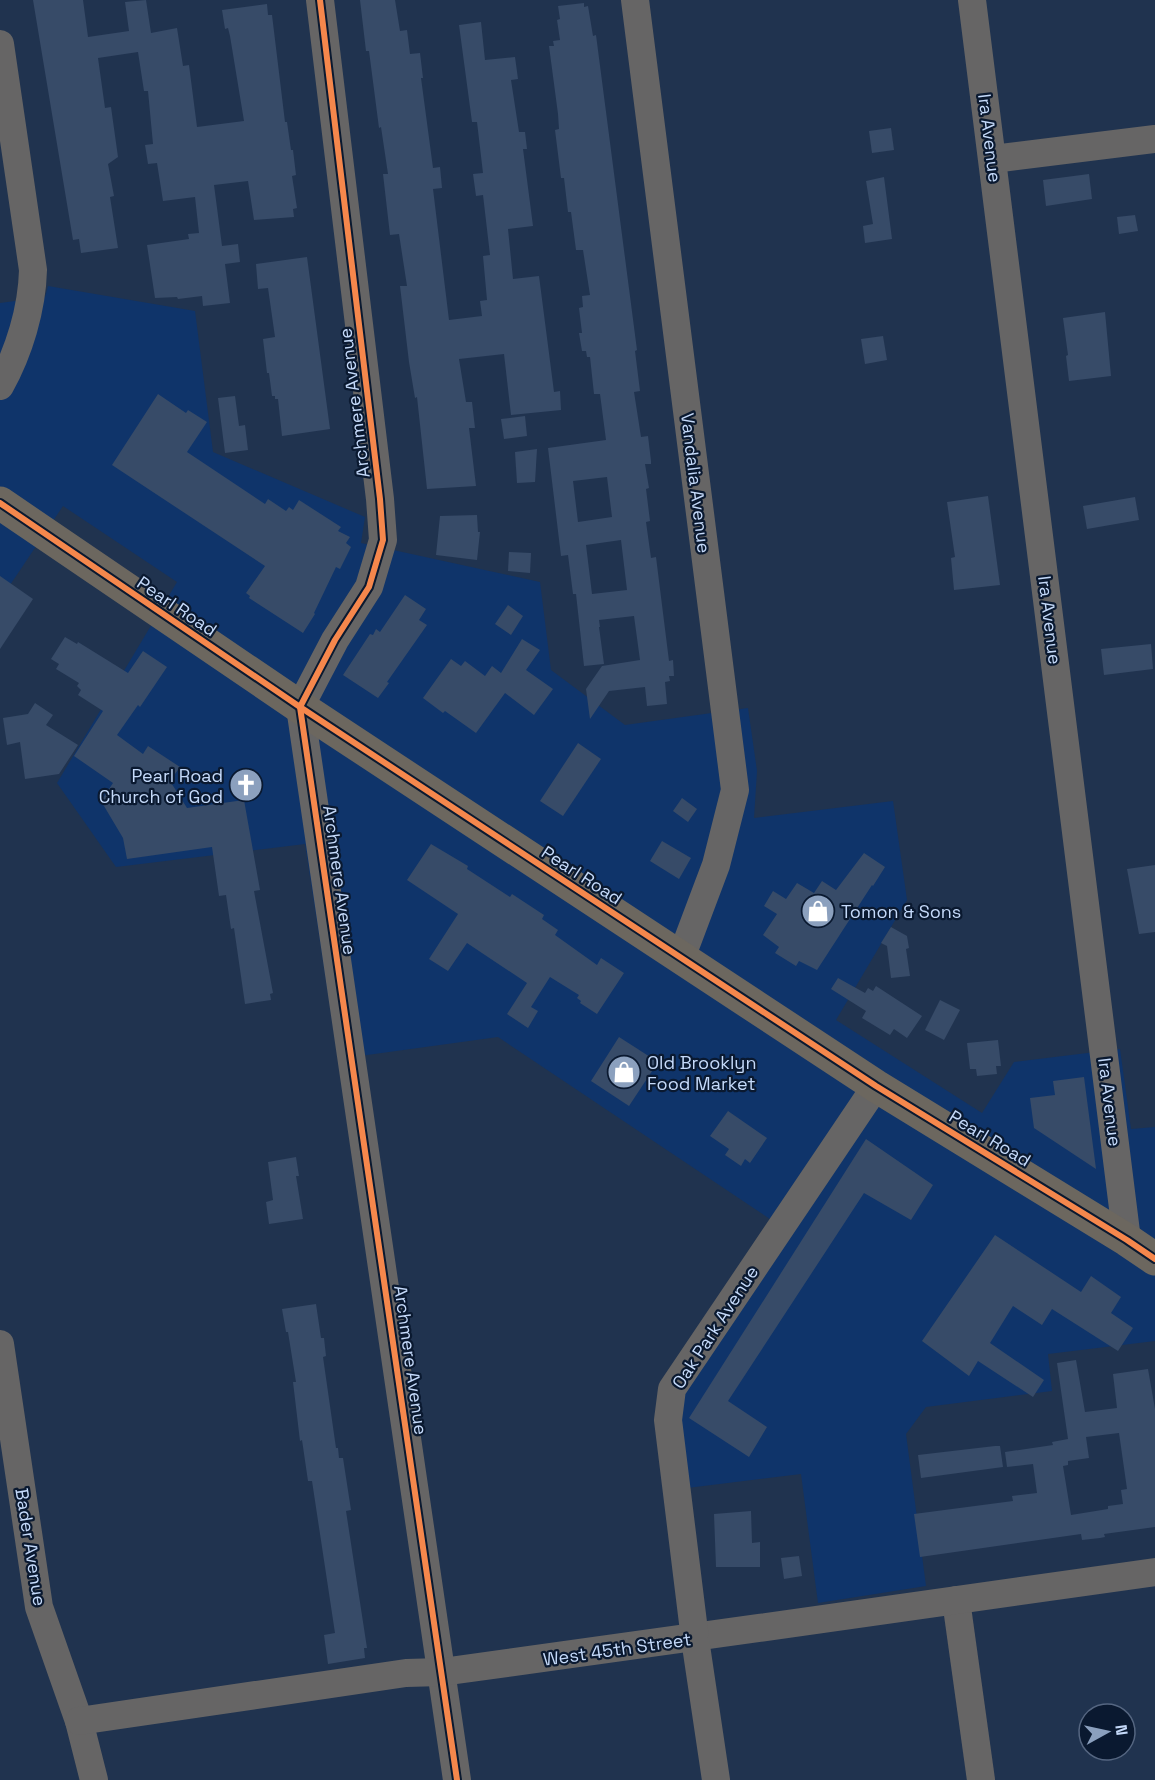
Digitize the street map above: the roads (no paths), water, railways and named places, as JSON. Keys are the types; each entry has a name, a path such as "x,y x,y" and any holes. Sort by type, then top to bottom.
{"main road":[{"name":"Pearl Road","path":"0,503 300,707 876,1086 1155,1259"}],"street":[{"name":"Archmere Avenue","path":"320,0 379,487 383,540 369,587 335,640 300,707 457,1780"},
{"name":"Vandalia Avenue","path":"635,0 735,790 716,865 681,958"},
{"name":"Ira Avenue","path":"972,0 1127,1240"},
{"path":"0,44 33,270 32,290 21,334 9,370 0,386"},
{"path":"993,159 1155,139"},
{"name":"Oak Park Avenue","path":"716,1780 695,1639 668,1420 672,1389 876,1086"},
{"name":"Bader Avenue","path":"0,1344 39,1607 79,1721 94,1780"},
{"name":"West 45th Street","path":"79,1721 406,1673 442,1672 695,1639 1155,1572"},
{"path":"956,1600 981,1780"}],"place":[{"name":"Pearl Road Church of God","path":"246,785"},
{"name":"Tomon & Sons","path":"818,911"},
{"name":"Old Brooklyn Food Market","path":"624,1072"}]}
